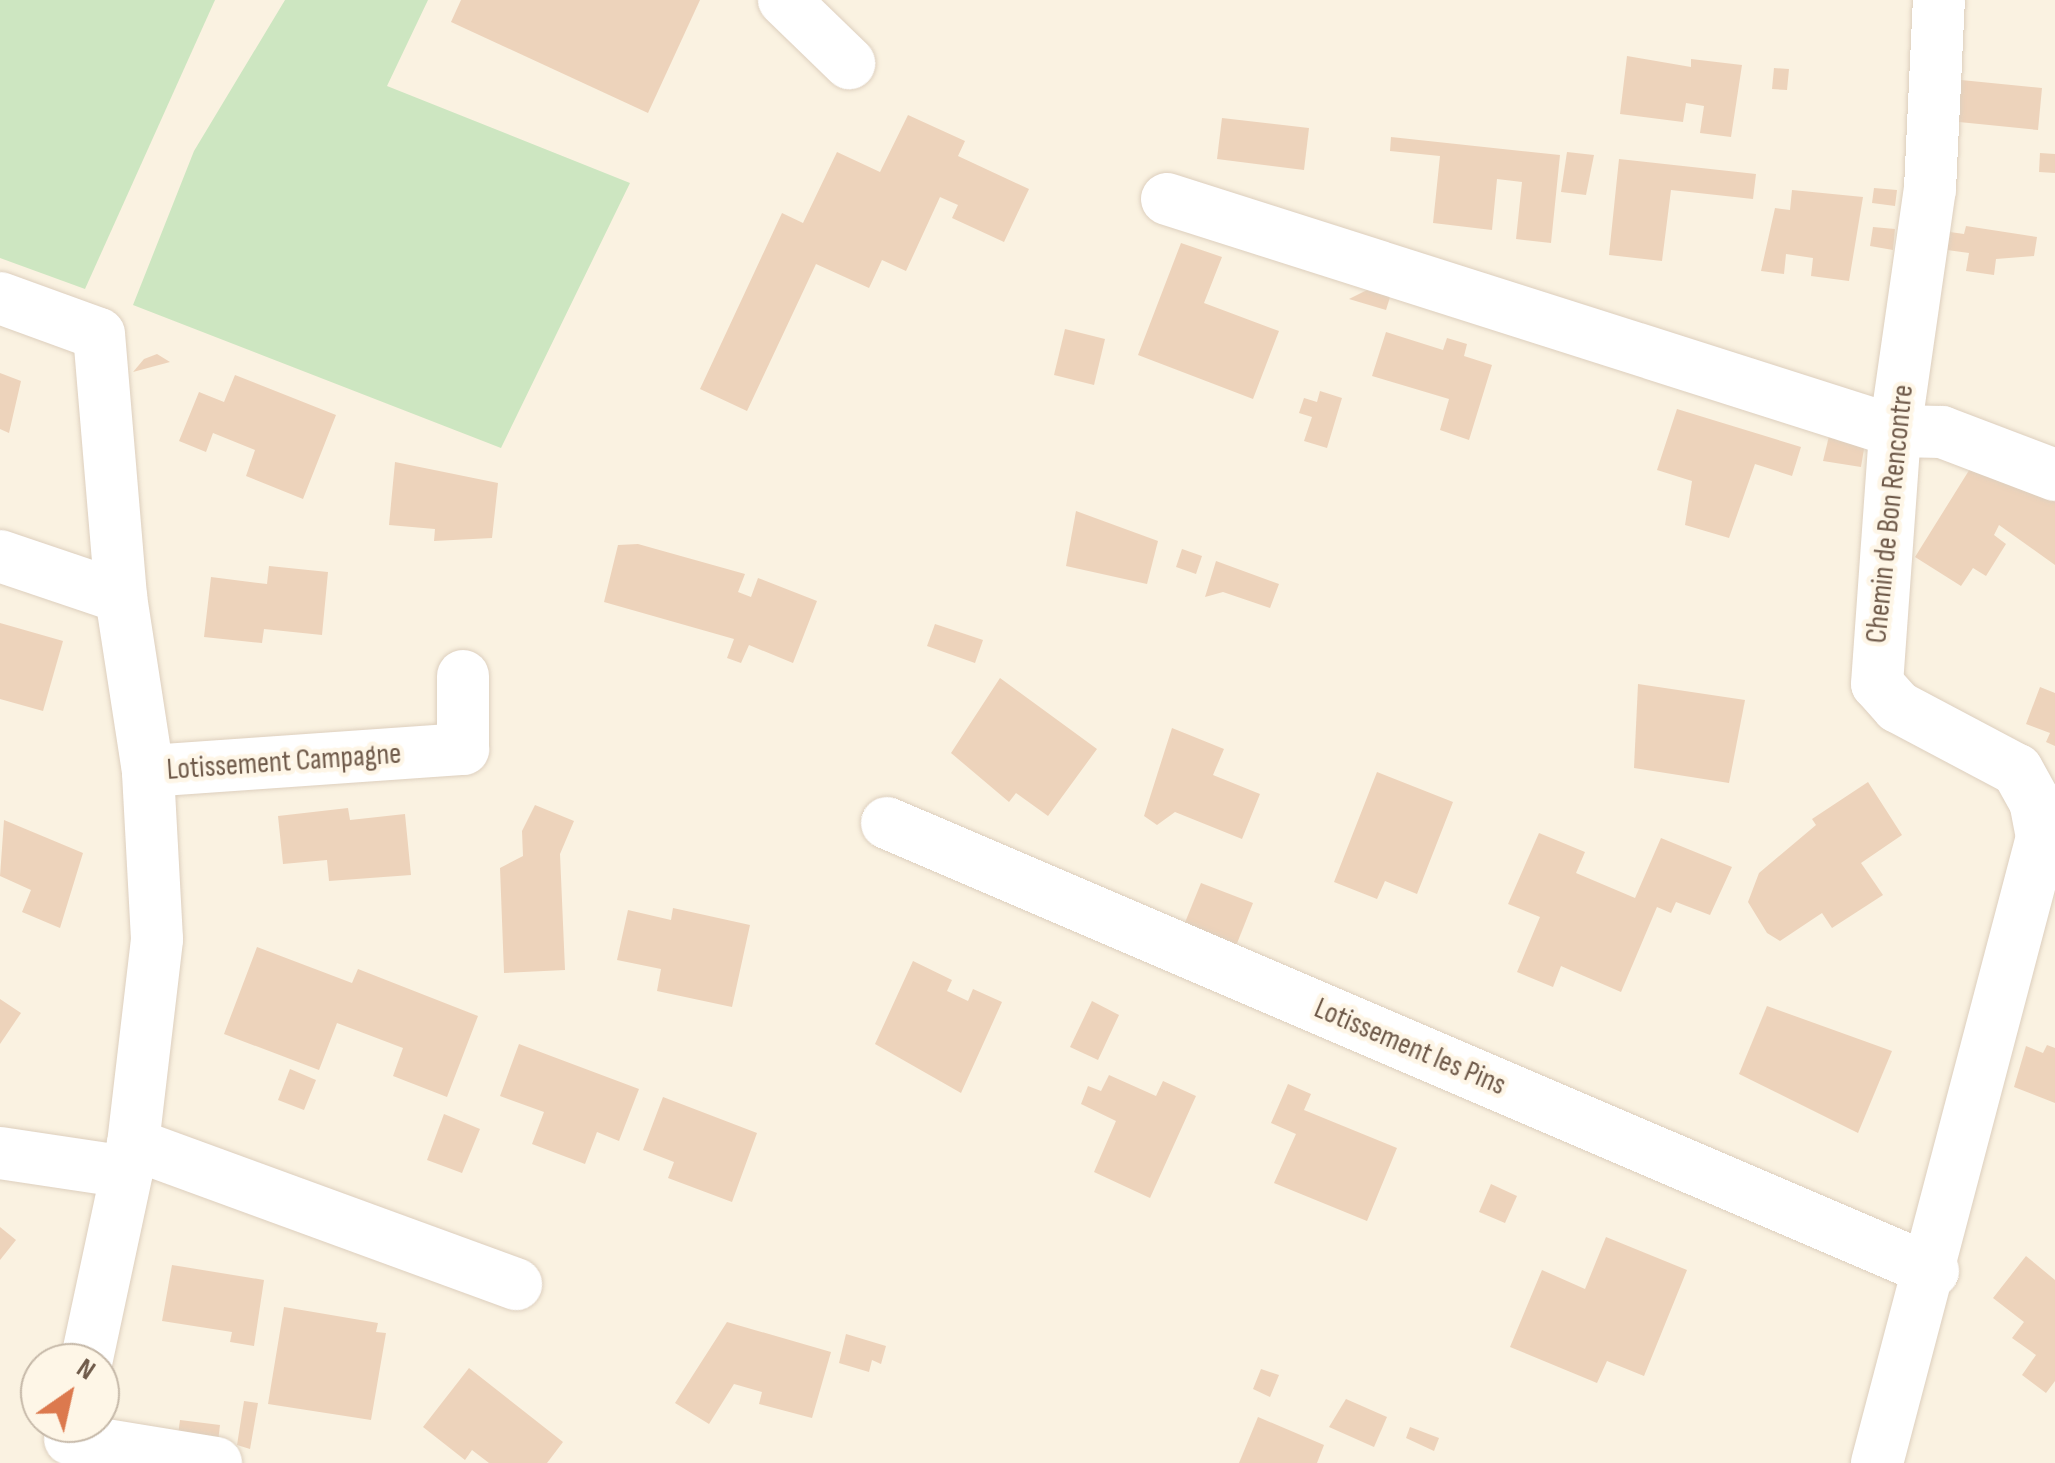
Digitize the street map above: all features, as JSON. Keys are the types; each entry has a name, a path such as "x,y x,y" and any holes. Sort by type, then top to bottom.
{"street":[{"path":"784,0 849,63"},
{"name":"Chemin de Bon Rencontre","path":"1877,1463 1933,1272 2042,837 2035,802 2016,770 1898,707 1877,684 1894,430 1930,189 1940,0"},
{"path":"1166,199 1894,430 1942,432 2055,475"},
{"name":"Lotissement Campagne","path":"0,298 99,334 121,597 148,771 463,749 462,676"},
{"path":"0,556 121,597"},
{"path":"90,1343 130,1158 158,939 148,771"},
{"name":"Lotissement les Pins","path":"886,823 1933,1272"},
{"path":"0,1153 130,1158 516,1284"},
{"path":"76,1443 216,1463"}],"green space":[{"path":"0,0 215,0 85,289 0,258"},
{"path":"285,0 428,0 387,86 630,183 501,448 133,305 194,151"}],"building":[{"path":"461,0 700,0 648,113 451,22"},
{"path":"1627,56 1691,67 1691,59 1742,65 1731,137 1700,133 1704,106 1686,103 1683,122 1620,114"},
{"path":"1774,68 1789,69 1787,90 1772,89"},
{"path":"1961,80 2042,88 2038,130 1959,122"},
{"path":"908,115 965,141 958,156 1029,189 1004,242 952,218 958,205 940,197 906,271 882,260 869,288 816,264 747,411 700,389 782,213 803,223 837,152 880,172"},
{"path":"1222,118 1309,128 1304,170 1217,159"},
{"path":"1391,137 1560,155 1551,243 1516,239 1522,182 1497,179 1492,230 1433,223 1440,156 1390,151"},
{"path":"1567,152 1594,155 1586,195 1561,192"},
{"path":"2040,153 2055,154 2055,173 2039,172"},
{"path":"1619,159 1756,174 1753,199 1671,190 1662,261 1609,255"},
{"path":"1874,188 1897,190 1895,206 1872,203"},
{"path":"1792,190 1863,197 1849,281 1811,276 1813,258 1786,254 1784,274 1761,271 1775,208 1790,210"},
{"path":"1966,226 2037,237 2034,256 1996,259 1994,275 1966,271 1969,253 1947,250 1950,232 1964,234"},
{"path":"1873,227 1895,229 1893,250 1870,246"},
{"path":"1181,243 1222,257 1204,303 1279,331 1253,399 1138,355"},
{"path":"1371,288 1391,294 1386,310 1349,299"},
{"path":"1065,329 1105,339 1094,385 1054,375"},
{"path":"1386,332 1443,350 1447,338 1467,344 1464,356 1492,365 1469,440 1440,430 1449,399 1372,376"},
{"path":"157,354 170,362 133,372 144,359"},
{"path":"0,373 21,381 9,433 0,429"},
{"path":"235,375 336,415 303,499 246,476 255,450 213,433 206,452 179,441 199,392 224,402"},
{"path":"1320,391 1342,398 1327,448 1304,441 1312,417 1299,413 1304,398 1317,402"},
{"path":"1677,409 1801,447 1792,476 1755,464 1729,538 1685,525 1692,481 1657,470"},
{"path":"1830,432 1865,443 1861,467 1823,461"},
{"path":"395,462 498,483 492,538 434,541 435,529 389,525"},
{"path":"1973,464 2055,489 2055,565 1999,525 1994,535 2006,544 1986,576 1973,568 1961,586 1915,557"},
{"path":"1076,511 1158,541 1147,584 1066,566"},
{"path":"638,544 745,574 738,592 751,597 758,578 817,601 793,663 749,645 741,663 727,658 734,639 604,602 618,545"},
{"path":"1182,549 1202,556 1196,574 1176,567"},
{"path":"1216,561 1279,584 1270,608 1223,592 1205,597"},
{"path":"269,566 328,572 322,635 264,629 262,643 204,637 211,577 267,584"},
{"path":"0,623 63,641 43,711 0,699"},
{"path":"935,624 983,640 975,663 927,646"},
{"path":"1000,678 1097,749 1048,816 1016,793 1009,802 951,753"},
{"path":"1638,684 1745,700 1729,783 1634,768"},
{"path":"2040,687 2055,693 2055,746 2046,742 2050,733 2026,724"},
{"path":"1172,728 1224,749 1213,775 1260,794 1242,839 1175,812 1157,825 1144,816"},
{"path":"1377,772 1453,802 1417,894 1385,881 1377,899 1334,882"},
{"path":"1868,782 1902,835 1861,863 1883,895 1832,928 1822,913 1780,941 1767,933 1748,902 1759,873 1816,825 1812,819"},
{"path":"535,805 574,821 560,854 565,970 504,973 500,868 523,856 522,831"},
{"path":"348,808 350,820 405,814 411,875 329,881 327,860 283,864 278,816"},
{"path":"4,820 83,853 60,928 22,912 31,890 0,876"},
{"path":"1539,833 1585,852 1576,873 1635,898 1661,838 1732,867 1710,915 1676,902 1671,913 1657,907 1621,992 1561,966 1553,987 1517,972 1540,917 1508,904"},
{"path":"1201,883 1253,903 1232,956 1184,925"},
{"path":"673,908 750,925 732,1007 657,991 661,969 617,960 628,910 671,920"},
{"path":"257,947 352,983 358,969 478,1016 447,1097 393,1076 403,1048 337,1023 319,1070 224,1034"},
{"path":"913,961 952,980 947,991 968,1001 973,989 1002,1002 961,1093 875,1044"},
{"path":"0,999 21,1013 0,1044"},
{"path":"1092,1001 1119,1015 1098,1060 1070,1047"},
{"path":"1767,1006 1892,1051 1858,1133 1739,1074"},
{"path":"519,1044 639,1089 619,1141 597,1132 585,1164 532,1144 544,1112 500,1096"},
{"path":"2047,1045 2055,1048 2055,1103 2014,1087 2026,1046 2043,1053"},
{"path":"290,1069 316,1080 304,1110 278,1100"},
{"path":"1109,1075 1156,1096 1163,1081 1196,1096 1150,1198 1094,1172 1116,1121 1081,1104 1088,1086 1101,1091"},
{"path":"1288,1084 1311,1094 1304,1110 1397,1148 1367,1221 1274,1183 1296,1134 1271,1123"},
{"path":"663,1097 757,1133 732,1202 668,1178 674,1162 643,1150"},
{"path":"444,1114 480,1129 462,1173 427,1160"},
{"path":"1491,1184 1517,1196 1505,1223 1479,1212"},
{"path":"0,1227 16,1240 0,1260"},
{"path":"1606,1237 1687,1270 1644,1376 1607,1361 1597,1383 1510,1347 1542,1270 1585,1289"},
{"path":"2026,1256 2055,1280 2055,1381 2046,1393 2022,1375 2036,1355 2012,1338 2024,1322 1993,1298"},
{"path":"172,1265 264,1280 254,1346 230,1342 232,1332 162,1321"},
{"path":"284,1307 378,1323 376,1332 386,1333 371,1420 268,1404"},
{"path":"727,1322 831,1352 812,1418 759,1404 762,1392 734,1384 709,1424 675,1403"},
{"path":"846,1334 886,1346 881,1364 872,1360 869,1372 839,1363"},
{"path":"469,1368 563,1442 547,1463 489,1463 472,1450 465,1460 423,1427"},
{"path":"1261,1369 1279,1375 1270,1397 1253,1389"},
{"path":"1346,1399 1387,1417 1374,1447 1329,1427"},
{"path":"244,1401 258,1403 250,1449 237,1445"},
{"path":"1258,1417 1324,1445 1317,1463 1239,1463"},
{"path":"180,1420 220,1425 218,1442 178,1435"},
{"path":"1410,1427 1439,1438 1434,1451 1406,1438"}]}
